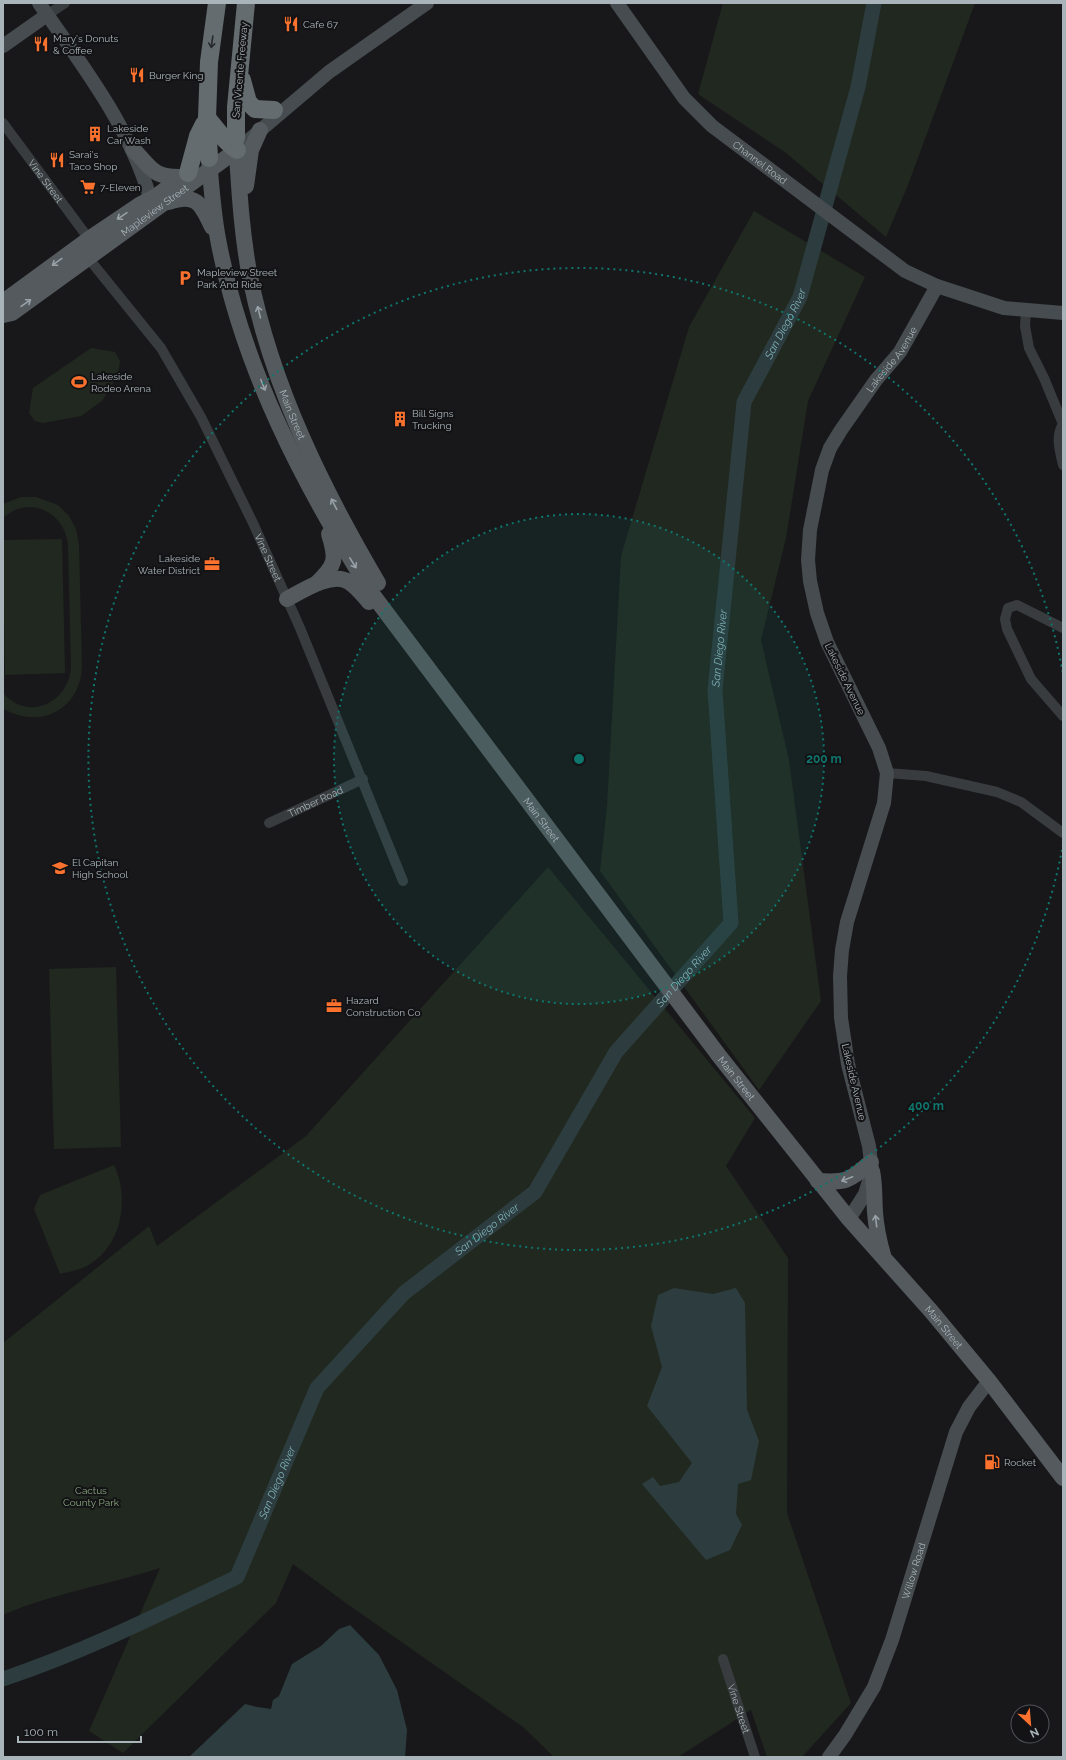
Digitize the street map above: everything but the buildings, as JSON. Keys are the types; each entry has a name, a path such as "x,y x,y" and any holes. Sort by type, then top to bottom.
{"highway":[{"path":"212,164 208,118 209,62 217,3"},
{"name":"San Vicente Freeway","path":"234,144 246,3"},
{"path":"240,68 248,102 255,109 274,110"},
{"path":"208,118 234,144"},
{"path":"186,175 198,136 208,118"}],"main road":[{"path":"38,3 75,53 120,125 133,150 156,204 184,197 192,198 202,207 218,239"},
{"name":"Mapleview Street","path":"234,144 260,130 329,72 427,3"},
{"name":"Channel Road","path":"617,3 684,98 712,126 905,270 937,286"},
{"path":"3,46 47,15"},
{"name":"Mapleview Street","path":"3,315 12,313 89,259 156,204 212,164 274,110 291,98 299,96"},
{"path":"240,196 246,185 251,150 260,130"},
{"name":"Main Street","path":"234,144 240,196 241,220 251,277 260,317 277,372 306,446 352,539 426,666"},
{"path":"133,150 156,173 164,177 186,175"},
{"path":"212,164 225,170 240,196"},
{"name":"Mapleview Street","path":"156,204 158,195 186,175 212,164"},
{"name":"Main Street","path":"212,164 218,239 231,295 248,349 294,459 319,506 373,595 766,1116 849,1219 931,1311 989,1381 1063,1476"},
{"name":"Mapleview Street","path":"3,302 89,239 141,204 156,204"},
{"path":"937,286 1004,308 1063,313"},
{"name":"Lakeside Avenue","path":"849,1219 865,1194 872,1166 869,1146 848,1064 841,1018 840,976 842,950 847,922 884,803 887,773 879,748 827,642 817,613 810,581 808,560 810,530 822,470 830,448 876,380 900,352 937,286"},
{"path":"317,584 333,566 335,557 319,506"},
{"path":"287,599 317,584 332,579 342,578 360,592 426,666"},
{"path":"818,1181 839,1182 857,1175 872,1166 878,1234 884,1259"},
{"name":"Willow Road","path":"829,1757 845,1735 874,1687 892,1640 956,1432 968,1407 989,1381"}],"street":[{"path":"47,15 65,3"},
{"name":"Vine Street","path":"3,123 89,239"},
{"name":"Vine Street","path":"89,259 161,348 201,417 253,523 287,599 363,779 403,881"},
{"path":"1026,310 1025,326 1029,348 1044,378 1063,424 1060,428 1059,447 1063,465"},
{"path":"1063,628 1017,605 1008,608 1005,619 1008,629 1031,679 1063,716"},
{"path":"887,773 926,776 997,792 1021,802 1063,833"},
{"name":"Timber Road","path":"269,823 363,779"},
{"name":"Vine Street","path":"723,1660 755,1757"}],"green space":[{"path":"723,3 975,3 908,185 886,237 786,153 698,94"},
{"path":"754,211 865,277 808,401 786,538 761,640 789,760 821,1001 759,1090 600,871 607,806 621,556 689,327"},
{"name":"Lakeside Rodeo Arena","path":"91,348 115,352 120,361 118,375 102,401 81,416 43,423 35,421 29,413 33,388"},
{"path":"21,497 36,497 58,505 69,516 76,529 79,545 82,667 80,682 74,694 66,704 56,712 44,716 32,717 18,715 4,709 3,693 13,702 24,706 35,707 46,704 55,699 69,680 71,667 68,545 65,533 60,523 44,510 34,507 24,507 13,511 3,518 3,504"},
{"path":"62,539 65,673 5,675 3,540"},
{"name":"Cactus County Park","path":"548,867 755,1118 726,1166 788,1258 787,1513 851,1703 802,1757 767,1757 751,1710 678,1757 554,1757 523,1727 343,1601 293,1564 276,1603 123,1753 89,1731 160,1568 61,1595 22,1607 3,1615 3,1343 149,1226 157,1246 306,1136"},
{"path":"116,967 121,1147 54,1149 49,969"},
{"path":"114,1165 119,1178 122,1206 120,1221 115,1234 108,1247 99,1258 87,1266 60,1274 34,1209 40,1195"}],"shaded area":[{"path":"674,1288 713,1294 736,1288 745,1303 747,1410 759,1441 751,1480 738,1484 736,1514 742,1525 730,1550 706,1560 642,1484 653,1477 660,1486 679,1482 692,1463 647,1406 662,1367 651,1326 658,1295"},
{"path":"350,1625 379,1655 397,1690 407,1730 405,1757 189,1757 245,1704 271,1709 273,1700 279,1696 292,1664 321,1646 339,1629"}],"waterway":[{"name":"San Diego River","path":"3,1679 92,1645 237,1577 317,1388 404,1293 535,1192 616,1052 731,923 715,690 744,402 800,297 858,87 874,3"}],"place":[{"name":"Cafe 67","path":"291,24"},
{"name":"Mary's Donuts & Coffee","path":"41,44"},
{"name":"Burger King","path":"137,75"},
{"name":"Lakeside Car Wash","path":"95,134"},
{"name":"Sarai's Taco Shop","path":"57,160"},
{"name":"7-Eleven","path":"88,187"},
{"name":"Mapleview Street Park And Ride","path":"185,278"},
{"name":"Lakeside Rodeo Arena","path":"79,382"},
{"name":"Bill Signs Trucking","path":"400,419"},
{"name":"Lakeside Water District","path":"212,564"},
{"name":"El Capitan High School","path":"60,868"},
{"name":"Hazard Construction Co","path":"334,1006"},
{"name":"Rocket","path":"992,1462"}]}
